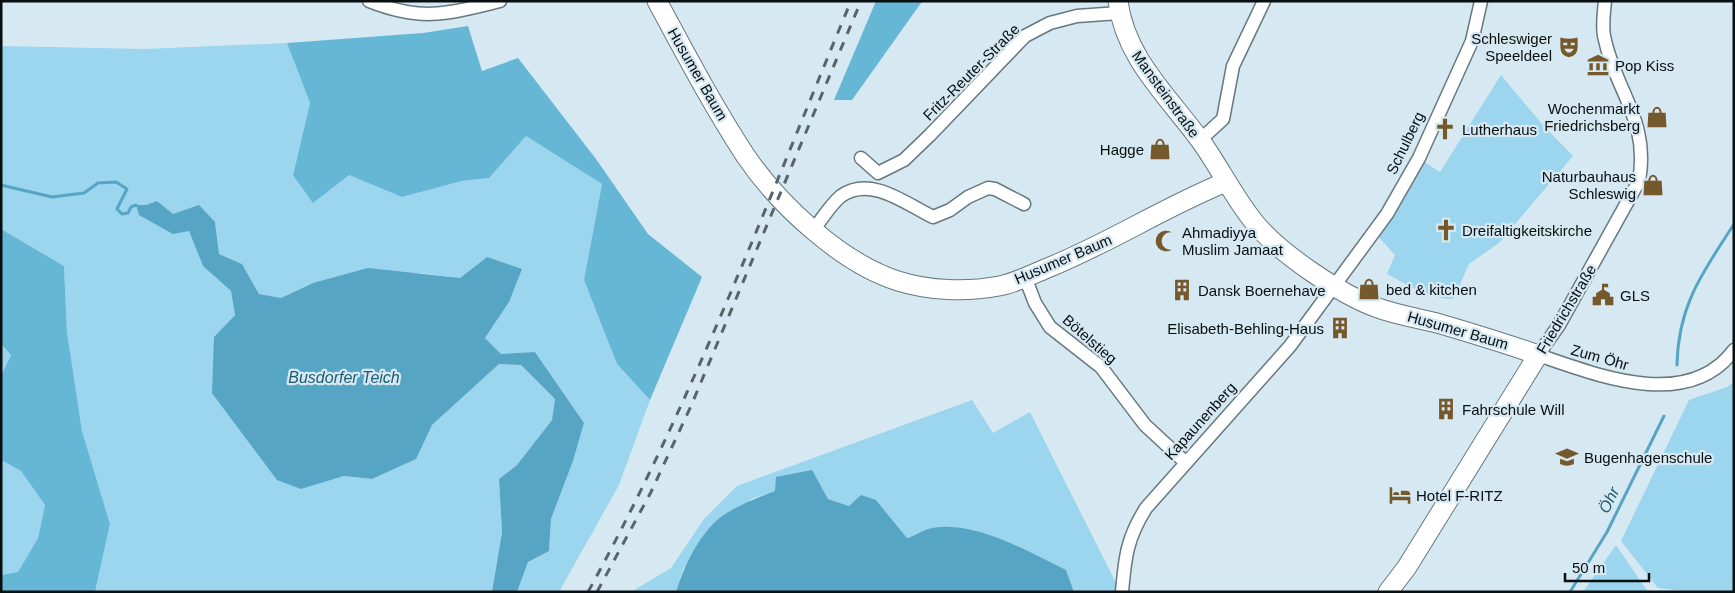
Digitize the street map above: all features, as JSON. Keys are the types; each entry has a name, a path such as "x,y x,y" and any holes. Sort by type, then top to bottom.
{"street":[{"path":"369,1 411,15 448,14 500,1"},
{"name":"Husumer Baum","path":"656,1 746,156 784,203 814,229 857,261 898,281 951,290 999,286 1098,246 1194,195 1226,182 1255,223 1295,258 1333,286 1378,308 1454,328 1538,355"},
{"path":"1200,140 1223,119 1233,66 1264,1"},
{"name":"Schulberg","path":"1333,286 1386,214 1419,158 1472,41 1481,1"},
{"name":"Friedrichstraße","path":"1388,592 1407,567 1538,355 1559,325 1639,181 1643,159 1635,114 1604,36 1605,1"},
{"name":"Mansteinstraße","path":"1118,7 1136,56 1168,101 1200,140 1226,182"},
{"name":"Fritz-Reuter-Straße","path":"861,158 878,174 904,160 1025,36 1050,23 1118,7"},
{"path":"814,229 840,197 859,188 882,190 933,217 950,210 968,197 988,188 1024,204"},
{"name":"Bötelstieg","path":"1025,277 1035,303 1050,327 1101,367 1145,426 1185,462"},
{"name":"Kapaunenberg","path":"1122,592 1133,529 1146,508 1290,346 1333,286"},
{"name":"Zum Öhr","path":"1538,355 1606,378 1637,384 1664,384 1685,381 1711,371 1724,362 1734,350"}],"shaded area":[{"path":"876,1 925,1 921,3 852,100 834,100"},
{"path":"468,26 482,71 518,58 596,159 648,234 702,277 650,400 617,364 584,280 602,184 526,136 489,178 462,181 402,197 349,175 313,203 293,175 310,103 287,43 423,33"},
{"path":"287,43 310,103 293,174 349,175 402,197 462,181 489,178 526,136 602,184 584,280 617,364 650,400 619,485 559,592 517,592 528,562 549,551 551,519 573,461 584,423 535,352 501,354 485,338 509,302 487,257 460,278 419,273 313,283 281,298 259,294 242,264 219,254 215,222 173,215 157,201 146,205 137,205 140,215 189,231 203,266 231,291 235,315 214,337 301,489 344,476 372,479 415,459 432,425 499,364 521,365 555,399 552,420 517,465 499,479 502,532 492,592 95,592 110,524 82,431 67,332 64,266 1,229 1,46 145,49"},
{"path":"1501,75 1542,124 1573,156 1499,243 1469,264 1454,298 1447,299 1429,295 1387,274 1395,255 1376,234 1421,160 1440,172"},
{"path":"1,229 64,266 67,332 82,431 110,524 95,592 1,592 1,575 18,572 38,538 45,505 21,471 1,460 1,376 11,355 1,344"},
{"path":"1,344 11,355 1,376"},
{"path":"1734,382 1734,592 1691,592 1658,588 1621,541 1689,400 1727,387"},
{"path":"972,400 993,433 1030,412 1115,581 1117,592 1074,592 1066,570 1017,546 981,533 945,527 928,529 907,538 876,500 849,506 828,499 775,491 751,499 683,569 676,592 631,592 671,568 704,519 737,486"},
{"path":"1,460 21,471 45,505 38,538 18,572 1,575"},
{"path":"1616,545 1648,592 1583,592"}],"water":[{"name":"Busdorfer Teich","path":"157,201 173,214 199,205 215,222 219,254 242,264 259,294 281,298 313,283 368,268 460,278 487,257 522,269 509,302 485,338 501,354 535,352 584,423 573,461 551,519 549,551 528,562 517,592 492,592 502,532 499,479 517,465 552,420 555,399 521,365 499,364 432,425 416,459 372,479 344,476 301,489 277,480 212,393 214,337 235,315 231,291 203,266 189,231 173,234 139,215 136,205 146,205"},
{"path":"812,470 828,499 849,506 861,495 876,500 907,538 928,529 945,527 981,532 1017,546 1066,570 1074,592 676,592 686,565 696,547 713,524 742,504 775,491 776,477"}],"waterway":[{"path":"1,185 52,197 84,193 98,183 116,182 127,189 117,209 122,214 128,213 131,207 136,205"},
{"name":"Öhr","path":"1677,365 1678,344 1687,307 1712,258 1734,224"},
{"name":"Öhr","path":"1570,592 1607,532 1664,416"}],"railway":[{"path":"588,592 626,521 695,374 759,226 851,1"},
{"path":"597,592 651,492 691,406 861,1"}],"place":[{"name":"Schleswiger Speeldeel","path":"1569,47"},
{"name":"Pop Kiss","path":"1598,65"},
{"name":"Wochenmarkt Friedrichsberg","path":"1657,117"},
{"name":"Lutherhaus","path":"1445,129"},
{"name":"Hagge","path":"1160,149"},
{"name":"Naturbauhaus Schleswig","path":"1653,185"},
{"name":"Dreifaltigkeitskirche","path":"1446,230"},
{"name":"Ahmadiyya Muslim Jamaat","path":"1166,241"},
{"name":"bed & kitchen","path":"1369,289"},
{"name":"Dansk Boernehave","path":"1182,290"},
{"name":"GLS","path":"1603,295"},
{"name":"Elisabeth-Behling-Haus","path":"1340,328"},
{"name":"Fahrschule Will","path":"1446,409"},
{"name":"Bugenhagenschule","path":"1567,457"},
{"name":"Hotel F-RITZ","path":"1400,495"}]}
